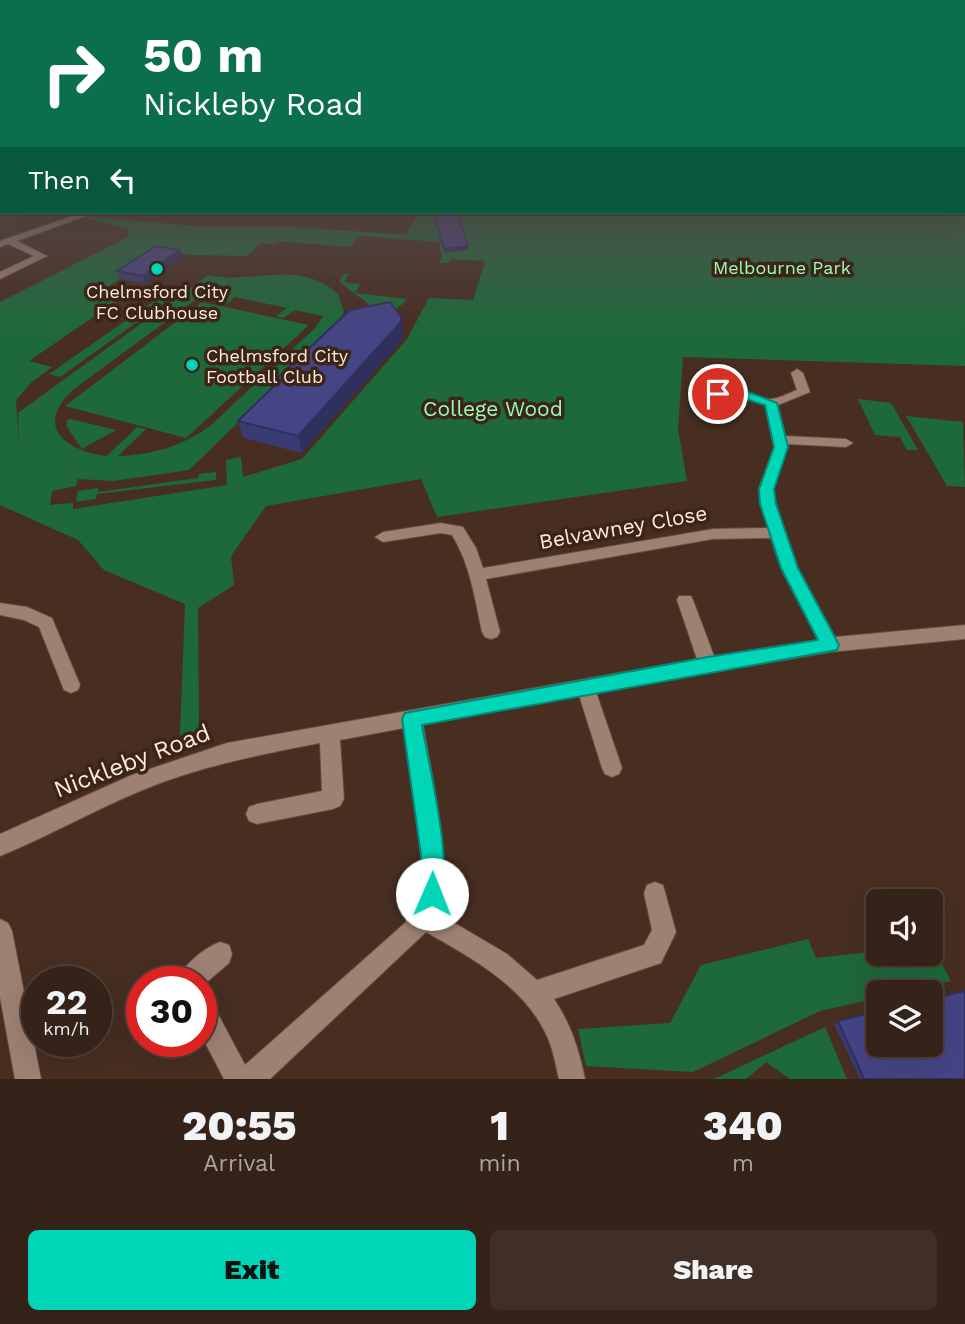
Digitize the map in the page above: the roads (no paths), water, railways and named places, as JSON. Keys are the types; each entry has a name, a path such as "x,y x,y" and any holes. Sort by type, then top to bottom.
{"street":[{"path":"4,243 46,228"},
{"path":"0,276 42,256 4,243"},
{"path":"718,394 743,394 771,403 804,392 797,373"},
{"path":"771,403 781,440 779,454 766,489 777,533 799,590 830,645"},
{"path":"781,440 846,443"},
{"path":"383,537 441,528 457,531 468,548 491,632"},
{"name":"Belvawney Close","path":"477,575 712,534 777,533"},
{"path":"685,600 708,664"},
{"path":"0,609 27,614 46,623 71,685"},
{"name":"Nickleby Road","path":"0,845 73,808 173,768 227,752 708,664 830,645 965,632"},
{"path":"585,686 612,768"},
{"path":"250,1079 392,951 423,918 432,894 433,874 412,719"},
{"path":"257,814 334,799 330,734"},
{"path":"536,993 652,954 664,932 655,893"},
{"path":"423,918 511,969 536,993 565,1050 572,1079"},
{"path":"0,931 28,1079"},
{"path":"206,966 220,954"},
{"path":"217,1040 237,1079"}],"place":[{"name":"Chelmsford City FC Clubhouse","path":"157,269"},
{"name":"Chelmsford City Football Club","path":"192,365"}],"park label":[{"name":"Melbourne Park","path":"782,267"},
{"name":"College Wood","path":"493,408"}]}
